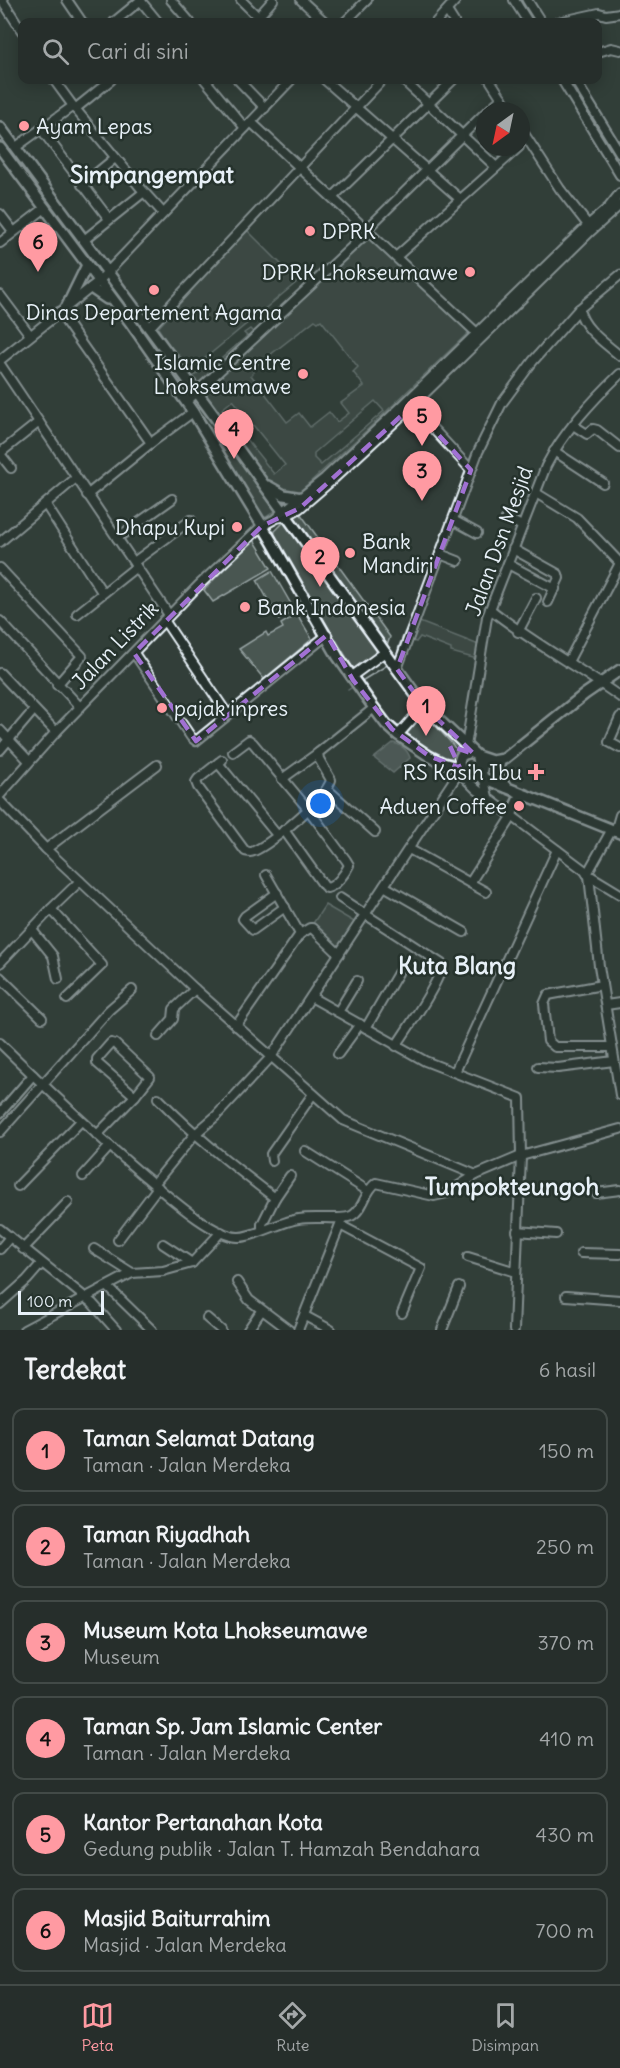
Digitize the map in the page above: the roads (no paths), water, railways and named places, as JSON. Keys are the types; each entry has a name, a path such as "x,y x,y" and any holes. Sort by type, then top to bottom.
{"main road":[{"path":"0,127 424,706 478,757 478,766 474,771 463,770"},
{"path":"0,148 87,265 95,285 130,322 194,412 352,678 387,724 398,735 443,763 615,832"},
{"path":"67,306 87,265"},
{"path":"261,481 284,495 302,498"},
{"path":"510,790 499,780 497,771 500,761 579,698 620,670"},
{"path":"463,770 459,762 461,756 469,752 478,757 500,761"},
{"path":"512,816 516,802 527,796"}],"street":[{"path":"2,0 18,25"},
{"path":"67,0 79,18"},
{"path":"119,18 140,0 155,18"},
{"path":"171,0 187,18"},
{"path":"241,0 254,18"},
{"path":"257,18 273,0"},
{"path":"301,0 321,18"},
{"path":"349,18 367,0"},
{"path":"440,18 456,0"},
{"path":"514,0 525,18"},
{"path":"527,0 538,18"},
{"path":"447,11 451,18"},
{"path":"568,18 599,13 606,15 620,13"},
{"path":"602,51 611,48 620,50"},
{"path":"57,84 115,158 163,213"},
{"path":"15,147 106,84"},
{"path":"209,84 248,125 333,197 479,336"},
{"path":"242,84 265,108"},
{"path":"228,715 135,564 0,362 30,335 95,285 287,84"},
{"path":"329,84 460,199"},
{"path":"149,328 378,84"},
{"path":"407,84 496,167"},
{"path":"333,197 449,84"},
{"path":"493,84 504,102"},
{"path":"564,84 620,175"},
{"path":"577,84 620,153"},
{"path":"572,96 581,90"},
{"path":"497,102 502,98"},
{"path":"186,402 368,230 476,121"},
{"path":"41,129 109,219"},
{"path":"530,153 588,225"},
{"path":"396,257 508,156"},
{"path":"82,185 115,158"},
{"path":"84,240 144,192"},
{"path":"532,283 611,209 620,193"},
{"path":"282,515 314,496 412,406 588,225 620,205"},
{"path":"0,243 45,208"},
{"path":"0,214 13,231"},
{"path":"397,668 453,520 469,468 502,403 533,361 579,309 620,275"},
{"path":"0,295 30,335"},
{"path":"579,309 585,324 620,356"},
{"path":"59,312 151,443"},
{"path":"282,515 479,336"},
{"name":"Jalan Dsn Mesjid","path":"466,746 490,609 522,526 554,450 573,425 620,374"},
{"path":"412,406 469,468"},
{"path":"87,495 151,443 194,412"},
{"path":"11,468 0,454 39,422"},
{"path":"573,425 587,434 593,429 597,430 620,447"},
{"path":"554,450 603,483"},
{"path":"1,540 76,478"},
{"path":"536,493 577,518 620,563 568,662"},
{"path":"117,538 171,498"},
{"path":"46,505 102,592"},
{"name":"Jalan Listrik","path":"0,795 56,732 167,617 262,526 282,515"},
{"path":"506,518 522,526"},
{"path":"77,614 191,520"},
{"path":"453,520 477,533"},
{"path":"513,549 557,572 559,578 548,602"},
{"path":"440,554 458,561"},
{"path":"508,564 555,589"},
{"path":"0,568 56,631 82,656 57,685"},
{"path":"518,632 536,598"},
{"path":"490,609 518,632 620,697"},
{"path":"0,621 57,685 80,707"},
{"path":"134,653 194,740 198,741 327,635"},
{"path":"352,678 386,653"},
{"path":"0,673 56,732"},
{"path":"398,735 424,706"},
{"path":"282,778 318,753 374,708"},
{"path":"0,750 34,710"},
{"path":"620,717 609,742 620,748"},
{"path":"0,730 29,761"},
{"path":"233,752 249,740 308,809 349,866 331,888 324,886 284,830"},
{"path":"277,836 220,762 196,782 245,851 254,851 277,836 327,789 331,780 318,753"},
{"path":"478,757 488,798"},
{"path":"46,849 157,765"},
{"path":"463,770 466,779 488,798 587,874 620,894"},
{"path":"118,1240 194,1135 216,1116 271,1057 463,770"},
{"path":"327,789 375,832"},
{"path":"0,801 46,849 195,989 348,1123 476,1175"},
{"path":"620,815 615,832 587,874 592,892 602,985 620,1093"},
{"path":"470,883 512,816"},
{"path":"409,849 486,892"},
{"path":"455,1072 557,850"},
{"path":"266,875 300,934"},
{"path":"0,963 80,881"},
{"path":"384,886 464,932"},
{"path":"609,886 620,886"},
{"path":"277,893 243,919 253,930 285,907"},
{"path":"340,898 442,964 434,984 396,1046"},
{"path":"51,909 102,965 67,999"},
{"path":"236,1026 300,934 310,927 339,954"},
{"path":"32,930 53,956 58,979"},
{"path":"338,1054 363,1026 398,973"},
{"path":"0,976 42,1018"},
{"path":"338,1012 357,981"},
{"path":"602,985 548,995 544,1004 548,1041 555,1047 611,1047"},
{"path":"158,1036 173,1019 174,1009 195,989"},
{"path":"0,1132 109,1010 132,990"},
{"path":"311,997 425,1062 520,1098 514,1330"},
{"path":"606,1005 620,1003"},
{"path":"0,1043 81,1121 182,1209 221,1232 238,1238 304,1218 342,1222 421,1268 402,1313"},
{"path":"97,1135 135,1096 150,1079 115,1044 111,1043 97,1059 97,1063 135,1096"},
{"path":"538,1067 558,1068 614,1061"},
{"path":"0,1113 33,1075"},
{"path":"272,1161 271,1154 313,1094"},
{"path":"158,1098 194,1135 275,1198"},
{"path":"18,1186 81,1121"},
{"path":"298,1330 342,1222 355,1214 373,1185 379,1182 441,1196 476,1175 520,1156 620,1129"},
{"path":"83,1176 110,1146"},
{"path":"305,1151 369,1191"},
{"path":"262,1230 262,1224 275,1198 290,1176"},
{"path":"596,1193 620,1190"},
{"path":"23,1249 68,1202"},
{"path":"0,1229 86,1298 113,1329"},
{"path":"517,1231 556,1234"},
{"path":"24,1330 39,1327 132,1273 163,1270 192,1263 221,1232"},
{"path":"0,1249 10,1237"},
{"path":"163,1245 192,1263"},
{"path":"94,1249 132,1273"},
{"path":"580,1253 620,1254"},
{"path":"468,1257 516,1272"},
{"path":"0,1304 27,1280 41,1263"},
{"path":"237,1282 261,1311 289,1330"},
{"path":"108,1287 152,1330"},
{"path":"442,1330 459,1287"},
{"path":"566,1296 620,1300"},
{"path":"248,1330 261,1311"},
{"path":"305,1316 332,1330"},
{"path":"207,1318 221,1330"}],"waterway":[{"path":"610,279 620,269"},
{"path":"481,439 496,408"},
{"path":"396,660 399,646 426,580"},
{"path":"360,682 389,664"},
{"path":"348,690 354,686"}],"place":[{"name":"Ayam Lepas","path":"24,126"},
{"name":"DPRK","path":"310,231"},
{"name":"Masjid Baiturrahim","path":"38,272"},
{"name":"DPRK Lhokseumawe","path":"470,272"},
{"name":"Dinas Departement Agama","path":"154,290"},
{"name":"Islamic Centre Lhokseumawe","path":"303,374"},
{"name":"Kantor Pertanahan Kota","path":"422,446"},
{"name":"Taman Sp. Jam Islamic Center","path":"234,459"},
{"name":"Museum Kota Lhokseumawe","path":"422,501"},
{"name":"Dhapu Kupi","path":"237,527"},
{"name":"Bank Mandiri","path":"350,553"},
{"name":"Taman Riyadhah","path":"320,587"},
{"name":"Bank Indonesia","path":"245,607"},
{"name":"pajak inpres","path":"162,708"},
{"name":"Taman Selamat Datang","path":"426,736"},
{"name":"RS Kasih Ibu","path":"536,772"},
{"name":"Aduen Coffee","path":"519,806"}],"district":[{"name":"Simpangempat","path":"152,174"},
{"name":"Kuta Blang","path":"457,965"},
{"name":"Tumpokteungoh","path":"512,1186"}]}
